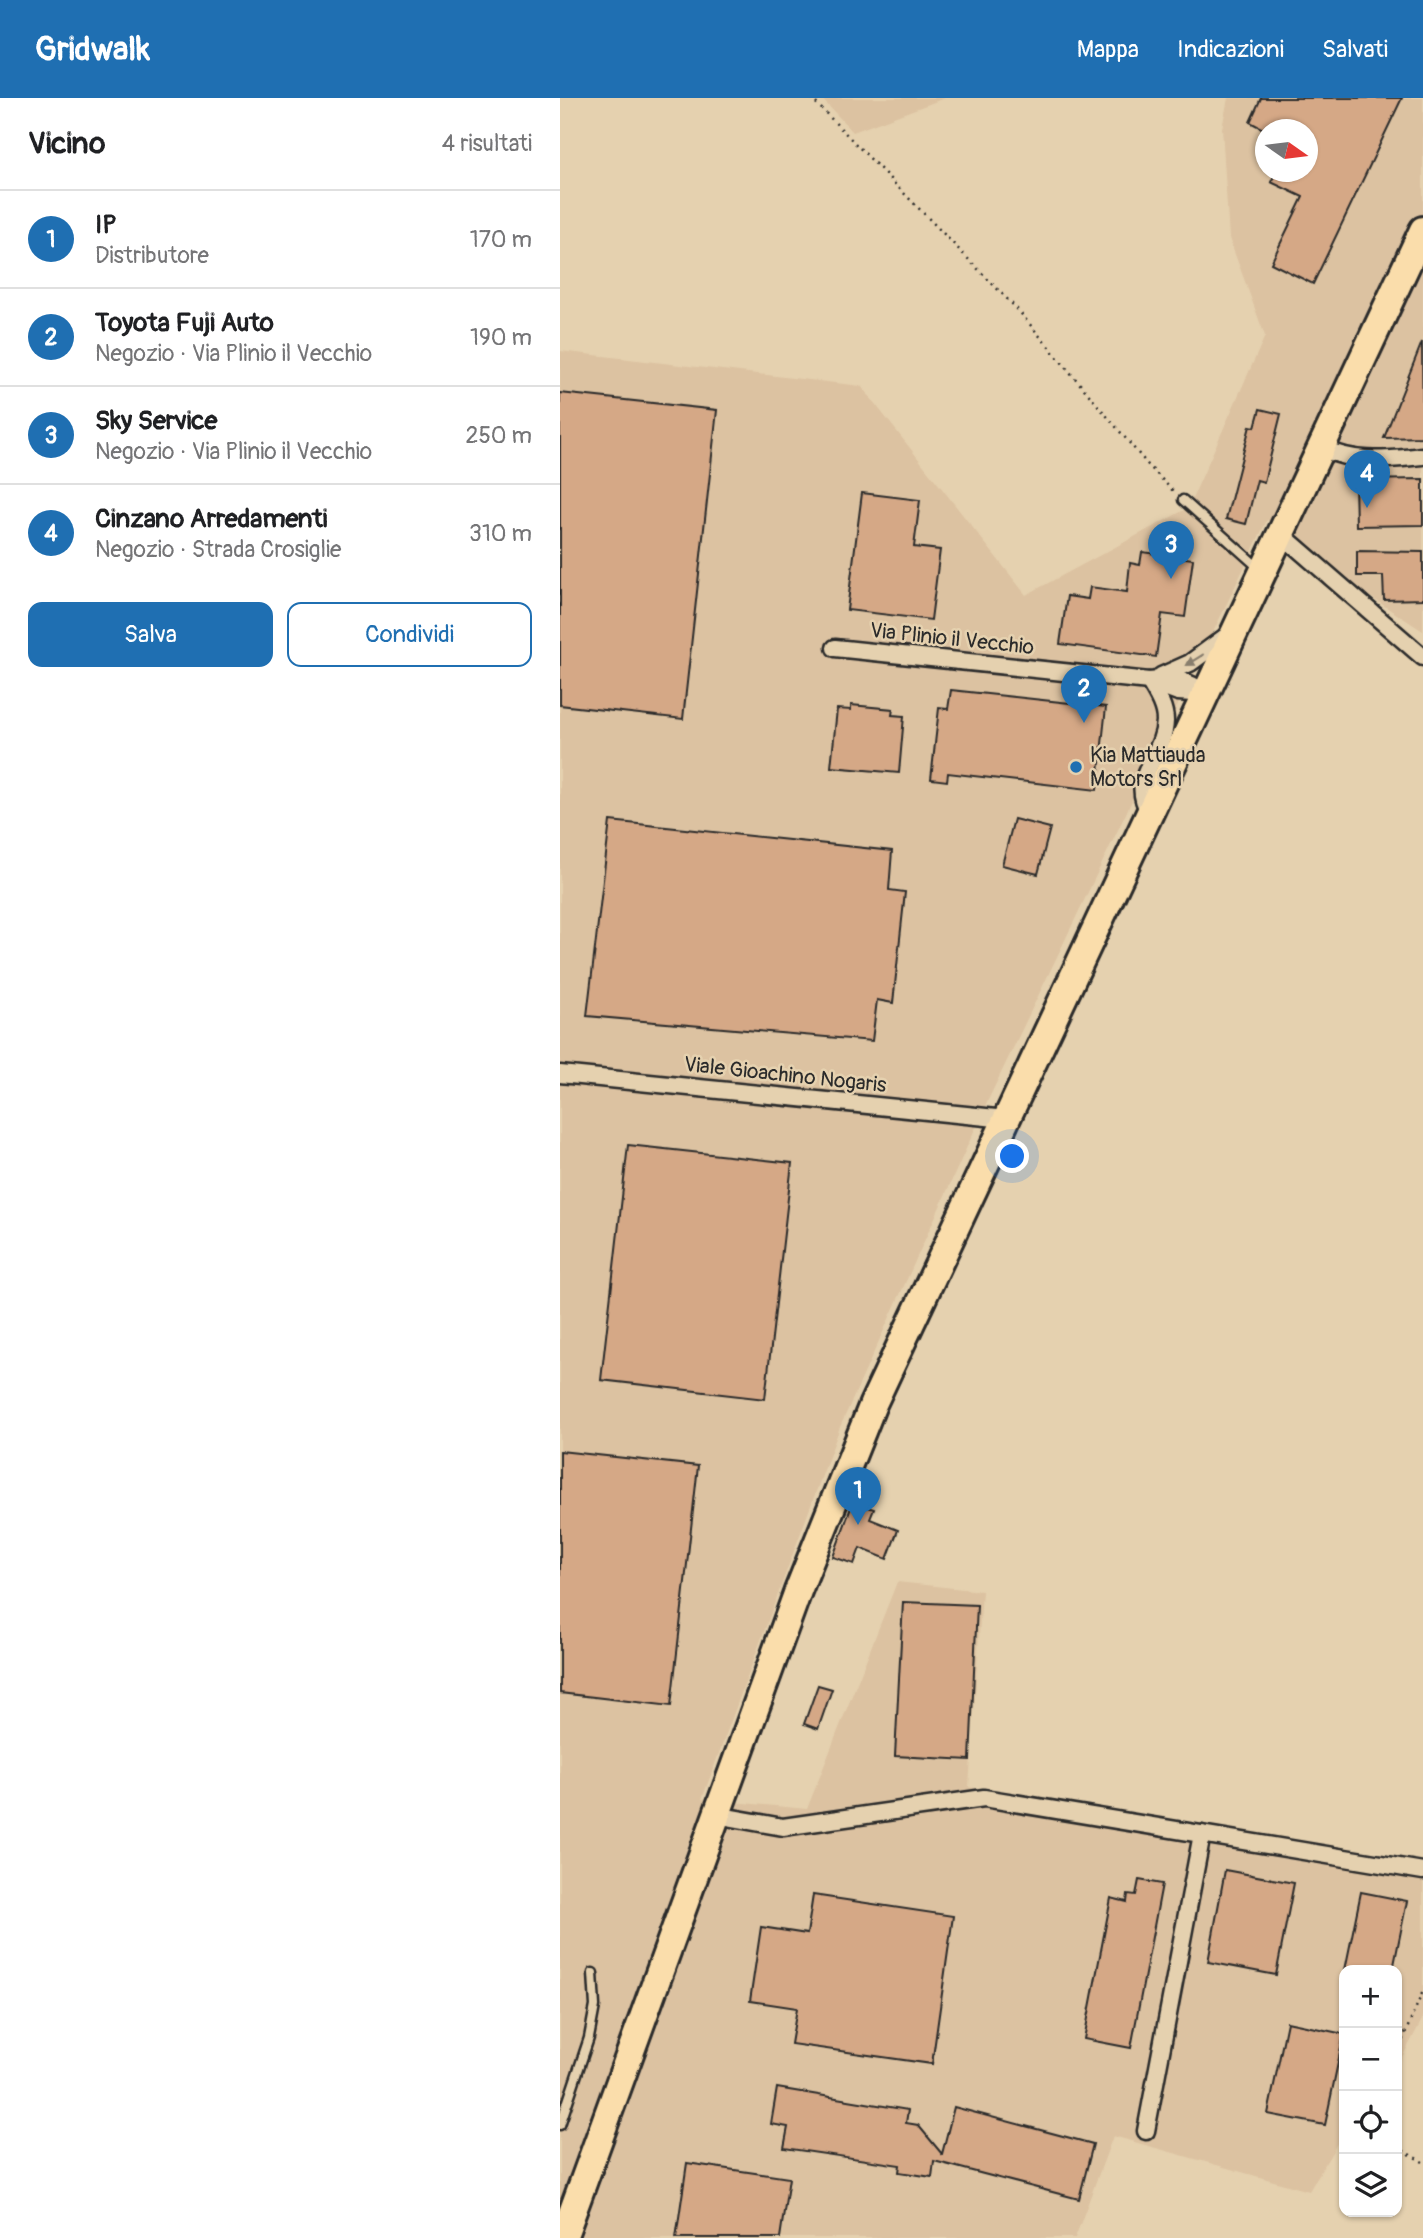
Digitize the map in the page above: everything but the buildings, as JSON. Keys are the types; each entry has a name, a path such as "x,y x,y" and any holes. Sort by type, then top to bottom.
{"main road":[{"path":"563,2238 797,1591 873,1404 1321,448 1410,268 1423,230"}],"street":[{"path":"1321,448 1343,457 1373,461 1423,456"},
{"path":"1281,534 1423,657"},
{"name":"Via Plinio il Vecchio","path":"1149,681 1190,663 1236,629"},
{"name":"Via Plinio il Vecchio","path":"835,648 1149,681 1179,679 1206,694"},
{"path":"1149,681 1159,698 1165,719 1156,752 1141,785 1142,797 1150,813"},
{"name":"Viale Gioachino Nogaris","path":"560,1074 1006,1119"},
{"path":"716,1815 783,1827 984,1798 1423,1871"},
{"path":"1146,2130 1202,1834"}],"lane":[{"path":"1183,500 1264,572"},
{"path":"560,2125 589,2038 595,2006 593,1973"}],"path":[{"path":"811,98 1017,309 1147,465 1183,500"},
{"path":"1402,2041 1423,1992"},
{"path":"1402,2150 1423,2162"}],"shaded area":[{"path":"821,98 945,98 853,132"},
{"path":"1228,98 1423,98 1423,631 1352,585 1295,533 1267,520 990,1096 840,1427 702,1799 807,1809 897,1582 982,1591 969,1787 1423,1864 1423,2018 1402,2058 1402,1965 1339,1965 1339,2140 1309,2191 1113,2136 1075,2238 560,2238 560,351 861,386 1026,595 1188,508 1265,336 1229,238 1222,128"}],"place":[{"name":"Cinzano Arredamenti","path":"1367,508"},
{"name":"Sky Service","path":"1171,579"},
{"name":"Toyota Fuji Auto","path":"1084,723"},
{"name":"Kia Mattiauda Motors Srl","path":"1076,767"},
{"name":"IP","path":"858,1525"}]}
